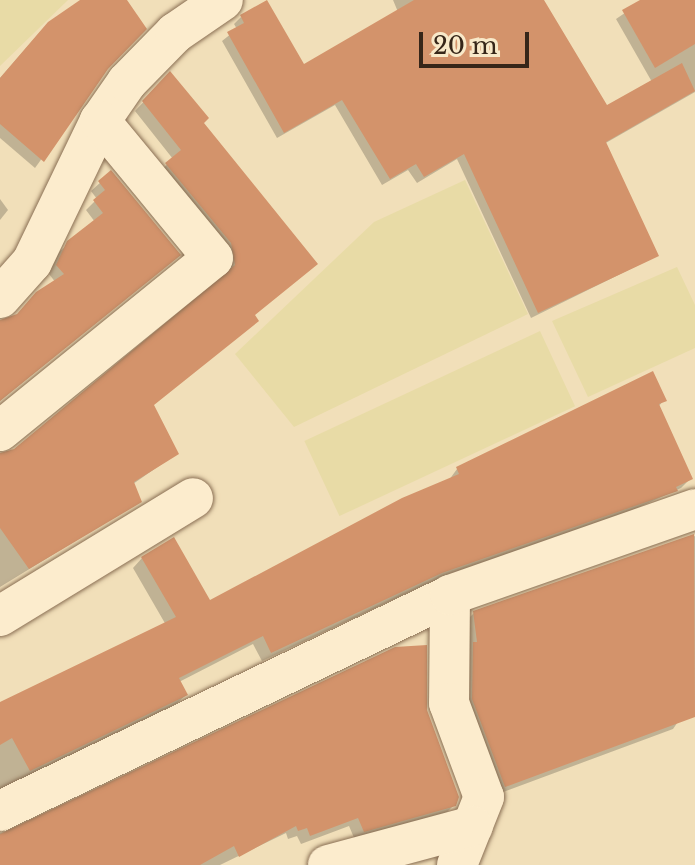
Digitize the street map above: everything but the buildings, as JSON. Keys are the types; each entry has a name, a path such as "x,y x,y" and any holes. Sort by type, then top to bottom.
{"street":[{"path":"0,298 32,262 100,121 127,82 175,33 223,0"},
{"path":"0,431 213,258 100,121"},
{"path":"0,616 193,498"},
{"path":"0,811 450,595 695,509"},
{"path":"450,595 449,703 484,797 457,865"},
{"path":"328,865 473,826"}],"shaded area":[{"path":"0,0 68,0 0,66"},
{"path":"465,180 528,314 294,427 235,354 374,222"},
{"path":"677,267 695,305 695,348 588,397 552,321"},
{"path":"540,331 575,406 339,516 304,441"}]}
